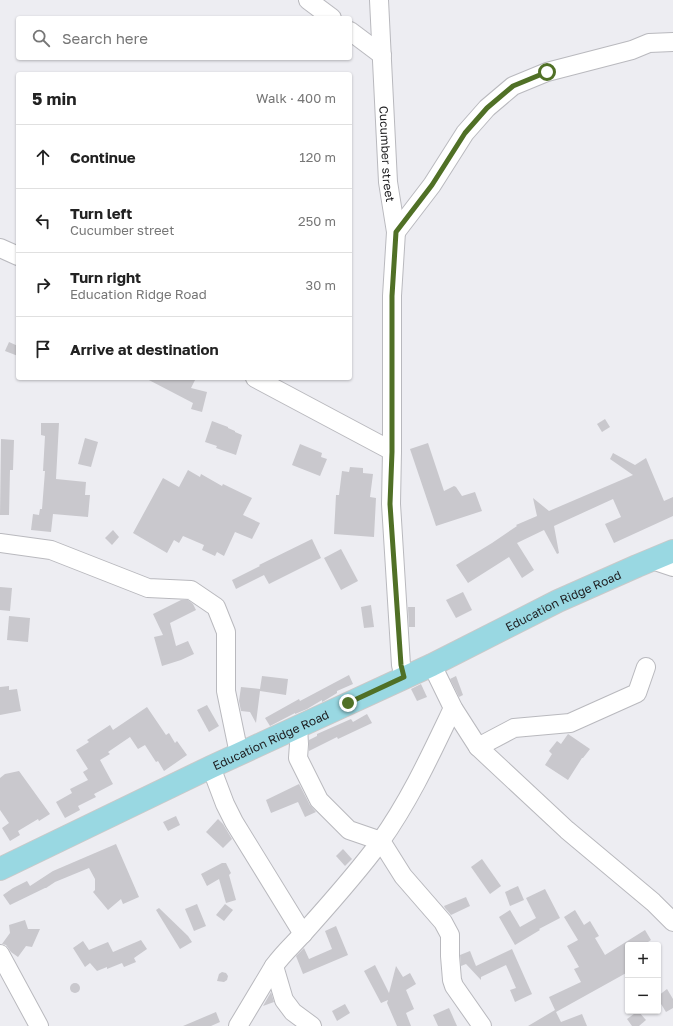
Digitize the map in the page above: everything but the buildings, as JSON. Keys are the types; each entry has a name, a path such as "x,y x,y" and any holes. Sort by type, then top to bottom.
{"main road":[{"name":"Education Ridge Road","path":"0,869 211,767 432,664 558,601 673,551"}],"street":[{"path":"308,0 329,16"},
{"name":"Cucumber street","path":"379,0 388,182 396,232 392,296 392,452 390,504 401,665 404,677"},
{"path":"352,32 382,55"},
{"path":"396,232 432,185 465,133 487,108 513,86 547,72 632,50 649,43 672,41"},
{"path":"0,248 16,255"},
{"path":"259,380 392,452"},
{"path":"0,543 51,550 148,588 192,590 216,607 226,632 226,691 239,754"},
{"path":"652,560 673,567"},
{"path":"432,664 453,708 478,747 567,830 653,902 673,922"},
{"path":"478,747 514,728 570,723 637,694 646,667"},
{"path":"238,1026 274,966 286,950 303,934 329,905 380,841 417,782 453,708"},
{"path":"298,727 298,758 319,800 349,830 380,841 403,876 448,929 450,935 450,956 454,986 482,1026"},
{"path":"211,767 225,804 234,822 303,934"},
{"path":"0,954 38,1026"},
{"path":"274,966 284,1000 293,1012 312,1026"}],"route":[{"path":"348,703 404,677 401,665 390,504 392,452 392,296 396,232 432,185 465,133 487,108 513,86 547,72"}]}
